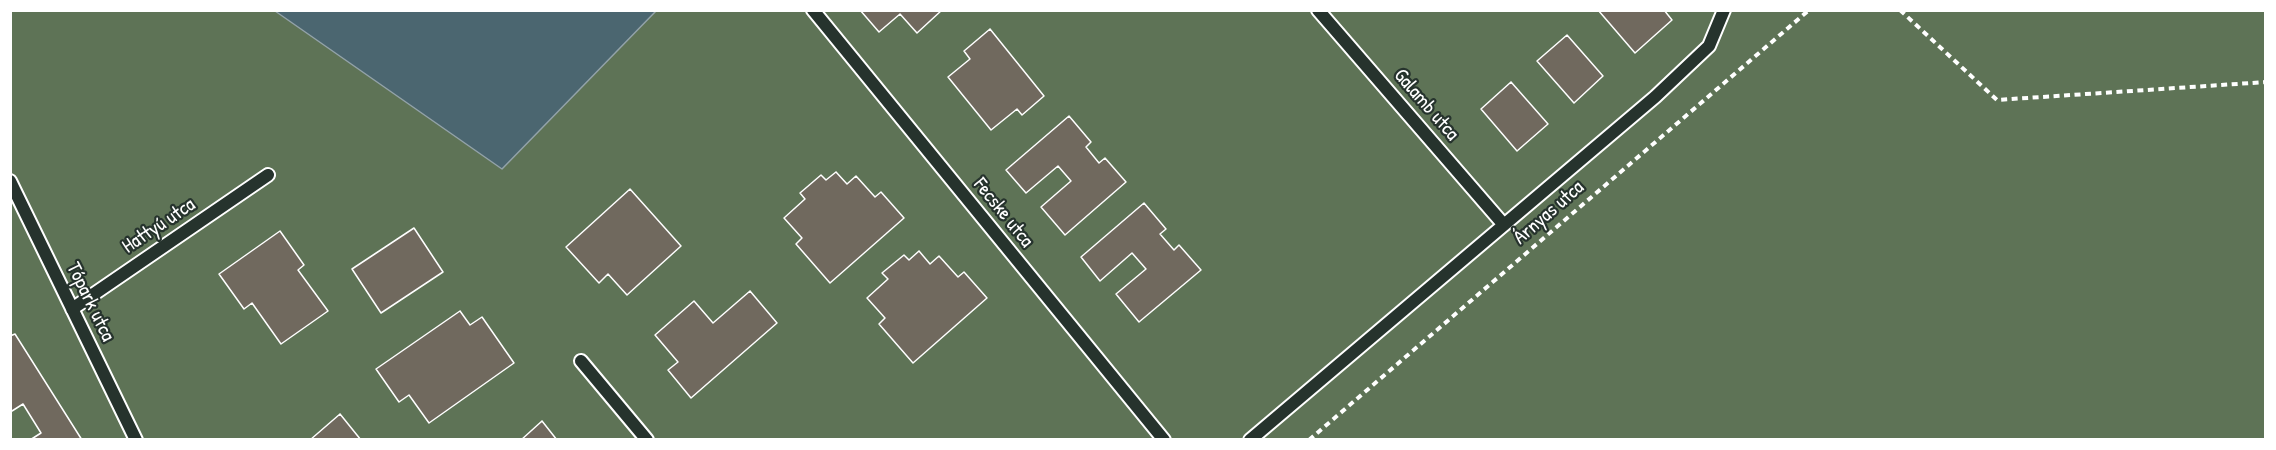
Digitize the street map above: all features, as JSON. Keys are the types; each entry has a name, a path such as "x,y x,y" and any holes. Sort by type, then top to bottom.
{"lane":[{"name":"Fecske utca","path":"813,10 1164,440"},
{"name":"Galamb utca","path":"1318,10 1504,225"},
{"path":"1250,440 1655,97 1709,46 1724,10"},
{"name":"Hattyú utca","path":"72,309 268,175"},
{"name":"Tópark utca","path":"10,181 136,440"},
{"path":"581,360 647,440"}],"path":[{"name":"Árnyas utca","path":"1309,440 1809,10"},
{"path":"1900,10 1997,100 2265,82"}],"green space":[{"path":"10,11 275,11 502,169 656,11 2265,11 2265,439 11,439"}],"water":[{"path":"275,11 656,11 502,169"}],"building":[{"path":"860,10 942,10 917,33 900,14 879,32"},
{"path":"1598,10 1664,10 1672,20 1635,53"},
{"path":"990,29 1044,96 1022,115 1017,109 991,130 948,77 970,59 964,51"},
{"path":"1567,35 1603,76 1574,103 1537,61"},
{"path":"1511,82 1548,124 1517,151 1481,109"},
{"path":"1069,116 1091,142 1086,147 1099,163 1105,158 1126,182 1065,235 1041,207 1071,181 1058,166 1026,193 1006,170"},
{"path":"836,172 847,184 856,176 875,197 881,192 904,218 830,283 796,244 802,238 784,218 805,199 800,193 821,175 826,180"},
{"path":"630,189 681,246 627,295 608,274 599,283 566,247"},
{"path":"1144,203 1166,229 1160,234 1174,250 1179,245 1201,270 1139,322 1116,294 1146,269 1132,253 1100,281 1081,257"},
{"path":"414,228 443,272 381,313 352,269"},
{"path":"280,231 304,265 298,270 328,311 281,344 252,303 244,309 219,274"},
{"path":"919,251 930,264 939,256 958,277 964,272 987,298 913,363 879,324 885,318 867,298 888,279 882,273 904,255 909,260"},
{"path":"750,291 777,323 691,398 668,370 678,362 655,335 694,301 713,323"},
{"path":"460,311 470,325 482,317 514,363 429,423 409,395 399,402 376,369"},
{"path":"15,334 82,440 30,440 41,433 23,404 12,411 10,409 10,336"},
{"path":"340,414 361,440 310,440"},
{"path":"542,421 557,440 521,440"}]}
